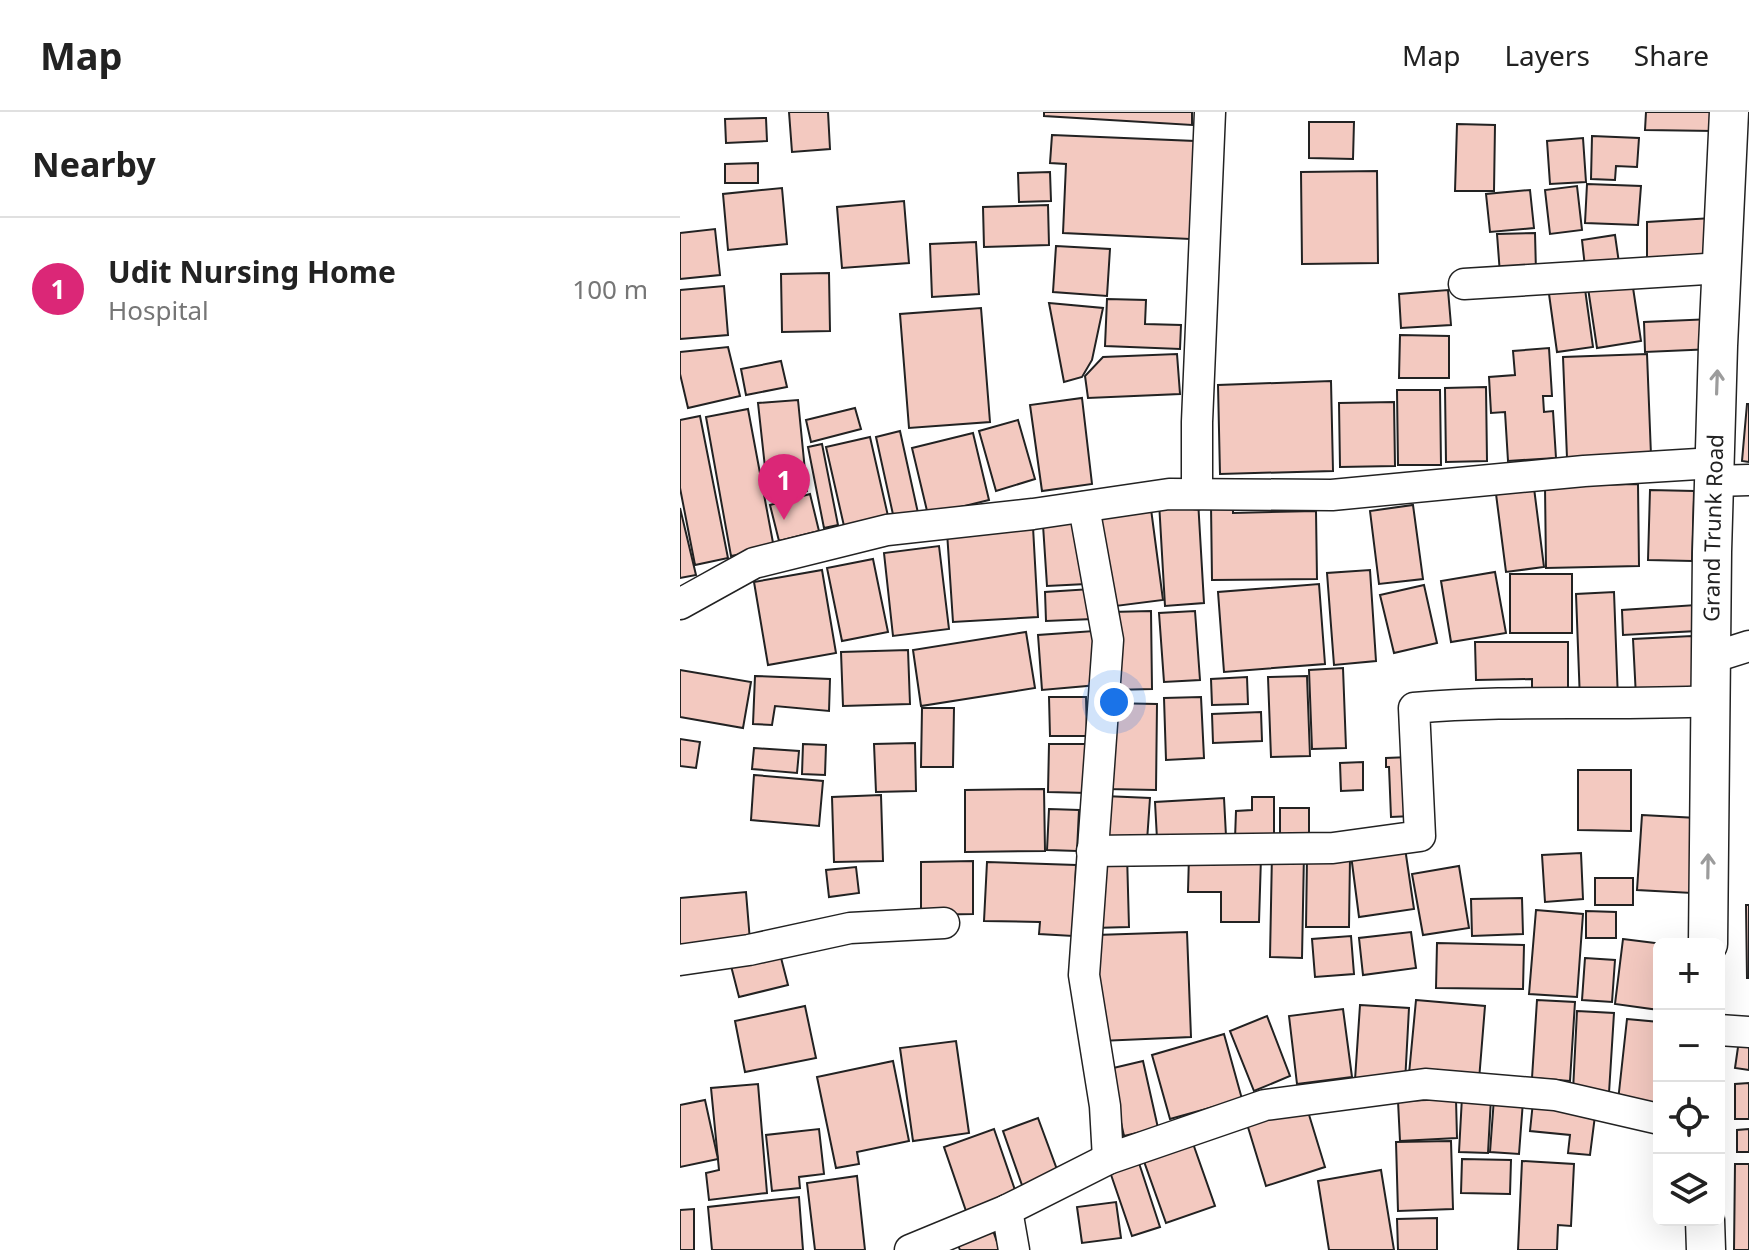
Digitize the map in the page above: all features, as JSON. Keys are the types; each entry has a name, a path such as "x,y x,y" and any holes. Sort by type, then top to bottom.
{"main road":[{"name":"Grand Trunk Road","path":"1708,938 1711,658 1726,475 1722,268 1729,112"},
{"path":"1705,1226 1706,1250"}],"street":[{"path":"1197,494 1197,422 1210,112"},
{"path":"1464,284 1722,268"},
{"path":"680,604 754,563 887,530 1169,494 1332,495 1584,471 1726,475"},
{"path":"1084,507 1108,640 1084,975 1105,1106 1108,1159"},
{"path":"1711,658 1749,646"},
{"path":"1092,851 1333,848 1420,836 1414,708 1710,701"},
{"path":"680,960 749,950 850,928 944,923"},
{"path":"1725,1030 1749,1032"},
{"path":"910,1250 1007,1210 1108,1159 1265,1105 1425,1084 1555,1095 1653,1118"},
{"path":"1007,1210 1014,1250"}],"building":[{"path":"789,112 828,112 830,149 792,152"},
{"path":"1044,112 1192,112 1192,125 1044,116"},
{"path":"1646,112 1714,112 1714,131 1645,130"},
{"path":"766,118 767,141 726,143 725,119"},
{"path":"1309,122 1354,122 1353,159 1309,158"},
{"path":"1457,124 1495,125 1494,191 1455,191"},
{"path":"1052,135 1195,141 1190,239 1063,233 1066,164 1050,163"},
{"path":"1592,136 1639,138 1637,167 1616,166 1615,180 1591,179"},
{"path":"1583,138 1586,182 1550,184 1547,141"},
{"path":"758,163 758,183 725,183 725,164"},
{"path":"1377,171 1378,263 1302,264 1301,172"},
{"path":"1050,172 1051,201 1019,202 1018,173"},
{"path":"1587,184 1641,186 1638,225 1585,223"},
{"path":"1577,186 1582,230 1550,234 1545,190"},
{"path":"782,188 787,244 728,250 723,194"},
{"path":"1530,190 1534,228 1490,232 1486,194"},
{"path":"904,201 909,263 842,268 837,207"},
{"path":"1048,205 1049,245 984,247 983,207"},
{"path":"1712,218 1711,258 1647,262 1647,222"},
{"path":"715,229 720,275 680,279 680,233"},
{"path":"1535,233 1536,272 1500,274 1497,234"},
{"path":"1615,235 1619,263 1585,267 1582,240"},
{"path":"976,242 979,294 932,297 930,244"},
{"path":"1056,246 1110,249 1107,296 1053,292"},
{"path":"829,273 830,331 782,332 781,274"},
{"path":"1632,281 1641,341 1597,348 1588,288"},
{"path":"724,286 728,335 680,339 680,290"},
{"path":"1585,289 1593,347 1557,352 1549,294"},
{"path":"1448,290 1451,325 1401,328 1399,294"},
{"path":"1107,299 1146,300 1145,324 1181,325 1180,349 1105,346"},
{"path":"1049,303 1103,308 1092,360 1082,377 1064,382"},
{"path":"981,308 990,422 909,428 900,314"},
{"path":"1712,319 1713,349 1645,352 1644,322"},
{"path":"1400,335 1449,336 1449,378 1399,378"},
{"path":"728,347 740,396 688,408 680,374 680,352"},
{"path":"1549,348 1552,396 1543,396 1544,412 1553,411 1556,458 1508,461 1505,412 1491,413 1489,377 1515,375 1513,351"},
{"path":"1177,354 1180,394 1088,398 1085,376 1103,357"},
{"path":"1647,354 1651,455 1567,458 1563,357"},
{"path":"781,361 787,387 746,395 741,369"},
{"path":"1331,381 1333,471 1220,474 1218,385"},
{"path":"1486,387 1487,461 1446,462 1445,388"},
{"path":"1397,390 1440,390 1441,465 1398,465"},
{"path":"1082,398 1092,484 1042,491 1030,405"},
{"path":"798,400 807,491 768,495 758,403"},
{"path":"1394,402 1395,466 1340,467 1339,403"},
{"path":"1749,404 1749,462 1742,461"},
{"path":"855,408 861,429 811,442 806,420"},
{"path":"748,409 774,548 731,556 706,417"},
{"path":"700,416 728,558 695,565 680,488 680,420"},
{"path":"1018,420 1035,479 996,491 979,431"},
{"path":"900,431 918,513 894,519 876,437"},
{"path":"973,433 989,500 928,515 912,448"},
{"path":"870,437 888,516 844,526 826,447"},
{"path":"822,444 838,525 824,528 808,447"},
{"path":"1638,484 1639,566 1546,568 1545,486"},
{"path":"1534,488 1544,567 1506,572 1496,494"},
{"path":"1650,490 1694,491 1692,561 1648,560"},
{"path":"810,494 819,531 779,541 770,505"},
{"path":"1198,500 1204,603 1165,606 1159,502"},
{"path":"1211,505 1233,505 1233,513 1316,511 1317,579 1212,580"},
{"path":"1413,505 1423,579 1379,584 1370,511"},
{"path":"680,508 696,575 680,578"},
{"path":"1151,509 1163,600 1108,607 1097,516"},
{"path":"1083,523 1086,584 1047,586 1043,525"},
{"path":"1033,527 1038,617 953,622 947,532"},
{"path":"939,546 949,629 893,636 884,553"},
{"path":"873,559 888,632 842,641 827,568"},
{"path":"822,570 836,653 768,665 754,582"},
{"path":"1370,570 1376,661 1334,665 1327,573"},
{"path":"1495,572 1506,633 1451,642 1441,581"},
{"path":"1510,574 1572,574 1572,633 1510,633"},
{"path":"1319,584 1325,664 1224,672 1218,592"},
{"path":"1424,585 1437,643 1394,653 1380,595"},
{"path":"1091,589 1093,619 1046,621 1045,592"},
{"path":"1614,592 1618,700 1580,701 1576,594"},
{"path":"1696,605 1697,631 1623,635 1622,610"},
{"path":"1151,611 1152,689 1112,690 1111,612"},
{"path":"1195,611 1200,680 1164,682 1159,613"},
{"path":"1094,631 1098,685 1042,690 1038,635"},
{"path":"1026,632 1035,688 921,706 913,650"},
{"path":"1692,636 1701,694 1636,697 1633,639"},
{"path":"1475,642 1568,642 1568,701 1532,701 1532,679 1476,680"},
{"path":"908,650 910,704 843,706 841,652"},
{"path":"1343,668 1346,748 1312,749 1309,670"},
{"path":"680,670 751,682 743,728 680,717"},
{"path":"755,676 830,679 829,711 775,706 772,725 753,724"},
{"path":"1307,676 1310,756 1271,757 1268,677"},
{"path":"1247,677 1248,704 1212,705 1211,679"},
{"path":"1049,697 1086,697 1087,736 1050,736"},
{"path":"1201,697 1204,758 1166,760 1164,698"},
{"path":"1107,703 1157,704 1156,790 1106,789"},
{"path":"922,708 954,708 953,767 921,767"},
{"path":"1261,712 1262,741 1213,743 1212,714"},
{"path":"680,739 700,742 696,768 680,766"},
{"path":"915,743 916,791 876,792 874,744"},
{"path":"803,744 826,745 825,775 802,774"},
{"path":"1049,744 1089,744 1088,793 1048,792"},
{"path":"754,748 799,751 797,773 752,769"},
{"path":"1410,757 1412,816 1391,817 1386,758"},
{"path":"1363,762 1363,790 1341,791 1340,763"},
{"path":"1578,770 1631,770 1631,831 1578,830"},
{"path":"754,775 823,781 819,826 751,820"},
{"path":"1044,789 1045,851 965,852 965,790"},
{"path":"881,795 883,861 834,862 832,797"},
{"path":"1104,796 1150,798 1147,841 1101,839"},
{"path":"1252,797 1274,797 1274,839 1235,839 1236,811 1252,810"},
{"path":"1224,798 1226,836 1157,839 1155,802"},
{"path":"1280,808 1309,808 1309,846 1280,846"},
{"path":"1049,809 1079,810 1077,851 1047,850"},
{"path":"1642,815 1697,818 1692,893 1637,890"},
{"path":"1405,848 1414,909 1359,917 1351,855"},
{"path":"1272,853 1304,853 1302,958 1270,957"},
{"path":"1581,853 1583,899 1545,902 1542,855"},
{"path":"1127,854 1129,927 1093,928 1092,855"},
{"path":"1189,855 1261,857 1259,922 1221,922 1221,892 1188,892"},
{"path":"1307,858 1350,858 1349,927 1306,927"},
{"path":"973,861 973,914 921,915 921,862"},
{"path":"987,862 1076,865 1073,936 1039,934 1040,922 984,921"},
{"path":"1459,866 1469,928 1423,935 1412,874"},
{"path":"856,867 859,893 829,897 826,870"},
{"path":"1595,878 1633,878 1633,905 1595,905"},
{"path":"746,892 750,941 680,948 680,898"},
{"path":"1522,898 1523,934 1472,936 1471,899"},
{"path":"1746,905 1749,905 1749,978 1747,978"},
{"path":"1536,910 1583,914 1577,997 1529,994"},
{"path":"1586,911 1616,912 1616,938 1586,938"},
{"path":"1187,932 1191,1037 1100,1041 1096,935"},
{"path":"1411,932 1416,968 1363,975 1359,938"},
{"path":"1351,936 1354,974 1315,977 1312,939"},
{"path":"1623,939 1653,943 1653,1009 1615,1004"},
{"path":"1437,943 1524,945 1523,989 1436,988"},
{"path":"779,950 788,985 739,997 730,962"},
{"path":"1585,958 1615,960 1612,1002 1582,1000"},
{"path":"1416,1000 1485,1006 1479,1080 1409,1074"},
{"path":"1537,1000 1575,1002 1570,1081 1532,1078"},
{"path":"1360,1005 1409,1008 1405,1083 1355,1080"},
{"path":"805,1006 816,1058 745,1072 735,1021"},
{"path":"1343,1009 1352,1077 1297,1084 1289,1016"},
{"path":"1577,1011 1614,1013 1609,1093 1573,1091"},
{"path":"1267,1016 1290,1076 1254,1091 1230,1031"},
{"path":"1627,1019 1653,1021 1653,1104 1618,1101"},
{"path":"1224,1034 1242,1099 1170,1119 1152,1055"},
{"path":"1739,1040 1749,1041 1749,1070 1735,1068"},
{"path":"956,1041 969,1133 913,1141 900,1048"},
{"path":"893,1061 909,1141 857,1152 859,1164 836,1168 817,1077"},
{"path":"1143,1061 1158,1128 1124,1136 1109,1069"},
{"path":"1749,1083 1749,1119 1735,1119 1735,1084"},
{"path":"758,1084 767,1193 709,1200 706,1173 719,1170 711,1088"},
{"path":"1462,1097 1491,1098 1488,1153 1459,1152"},
{"path":"1494,1098 1523,1101 1519,1154 1490,1152"},
{"path":"1456,1099 1457,1138 1400,1141 1398,1101"},
{"path":"705,1100 718,1159 680,1167 680,1105"},
{"path":"1533,1102 1596,1108 1590,1155 1568,1153 1570,1135 1530,1131"},
{"path":"1306,1105 1325,1167 1266,1186 1247,1124"},
{"path":"1038,1118 1059,1175 1023,1188 1003,1131"},
{"path":"819,1129 824,1174 799,1177 800,1188 772,1191 766,1135"},
{"path":"994,1129 1016,1193 966,1211 944,1147"},
{"path":"1749,1129 1749,1152 1737,1152 1737,1130"},
{"path":"1190,1135 1215,1206 1166,1223 1141,1153"},
{"path":"1451,1141 1453,1209 1398,1211 1396,1142"},
{"path":"1137,1157 1160,1227 1132,1236 1108,1166"},
{"path":"1462,1159 1511,1160 1510,1194 1461,1193"},
{"path":"1522,1161 1574,1164 1571,1226 1558,1225 1557,1250 1518,1250"},
{"path":"1735,1164 1749,1164 1749,1250 1734,1250"},
{"path":"1381,1170 1394,1250 1329,1250 1318,1181"},
{"path":"857,1176 865,1250 815,1250 807,1183"},
{"path":"799,1197 803,1250 712,1250 708,1207"},
{"path":"1116,1202 1121,1238 1082,1243 1077,1207"},
{"path":"694,1209 694,1250 680,1250 680,1210"},
{"path":"1437,1218 1437,1250 1398,1250 1397,1219"},
{"path":"992,1228 1000,1250 960,1250 956,1240"}],"place":[{"name":"Udit Nursing Home","path":"784,520"}]}
